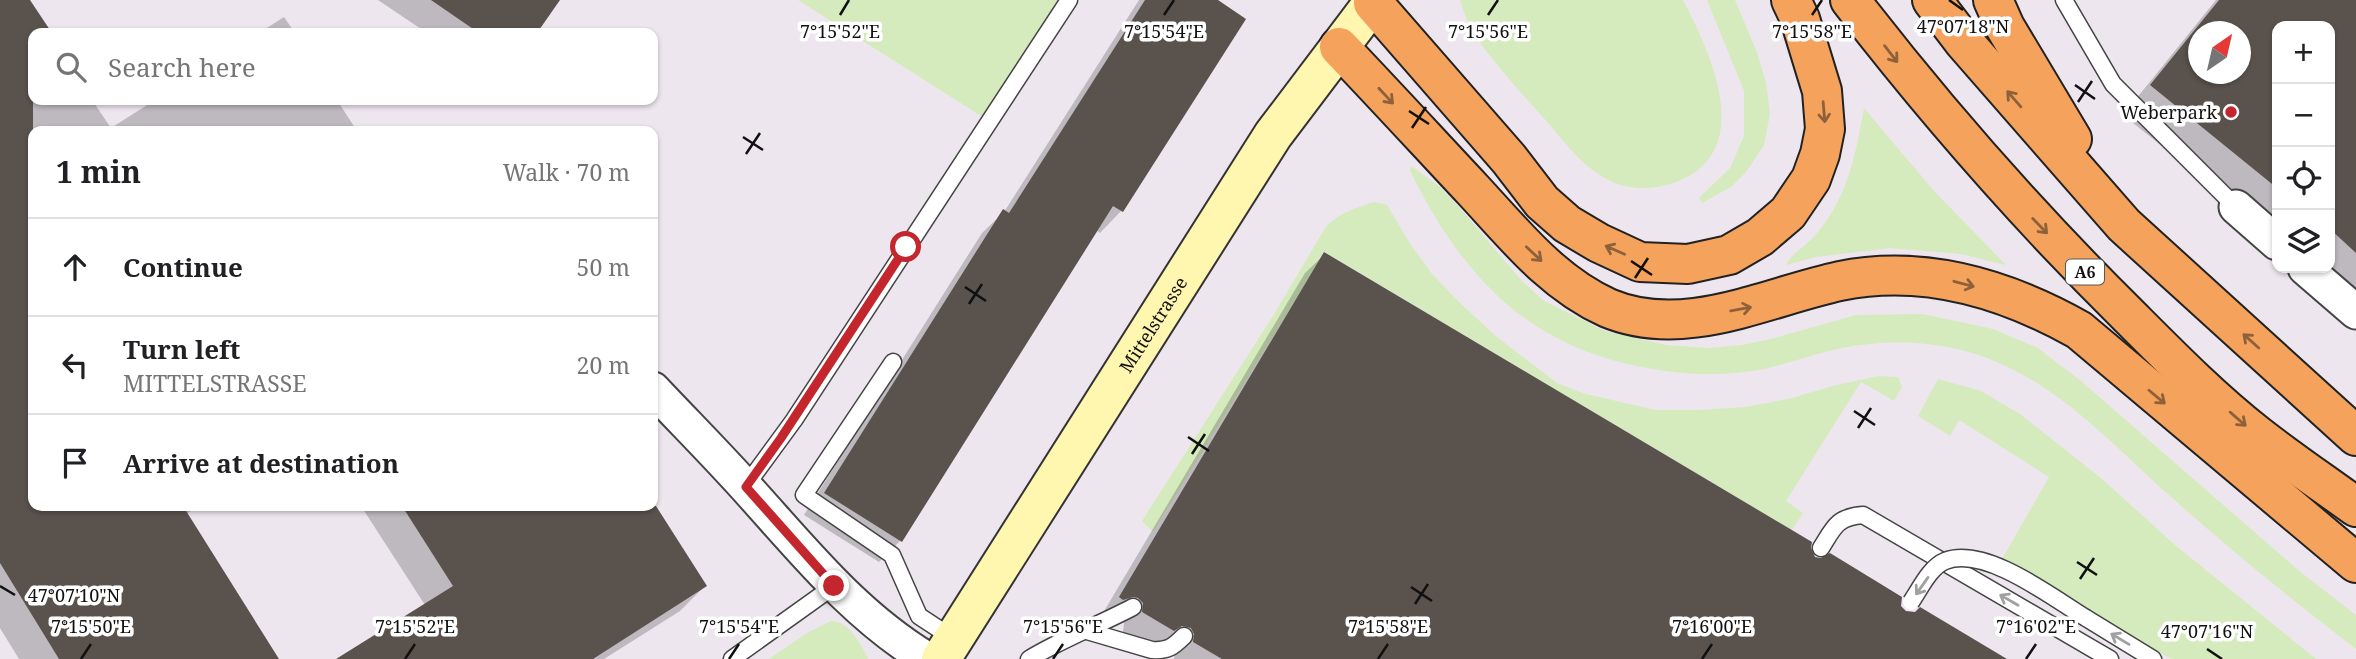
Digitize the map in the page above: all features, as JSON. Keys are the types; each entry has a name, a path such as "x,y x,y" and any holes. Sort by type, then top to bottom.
{"highway":[{"path":"1374,1 1509,159 1542,202 1567,224 1640,262 1688,264 1729,255 1760,237 1788,213 1811,179 1825,129 1822,91 1800,19 1791,0"},
{"name":"A6","path":"1850,0 1962,140 2102,289 2179,366 2257,435 2356,507"},
{"path":"1932,0 1964,42 2124,225 2356,436"},
{"path":"1993,0 2005,27 2124,225"},
{"path":"1339,47 1514,236 1561,280 1608,307 1645,318 1690,318 1755,306 1841,281 1905,275 1956,281 2013,298 2047,312 2079,330 2356,563"}],"main road":[{"name":"Mittelstrasse","path":"941,652 1108,396 1273,135 1374,1"}],"street":[{"path":"2236,207 2272,239"},
{"path":"2311,273 2356,312"},
{"path":"658,394 746,487 834,586 897,640 941,652"}],"lane":[{"path":"746,487 801,409 1069,0"},
{"path":"2063,0 2113,84 2236,207"},
{"path":"893,362 804,495 892,555 919,616 941,652"},
{"path":"1821,548 1837,523 1849,516 1863,515 2110,659"},
{"path":"1911,602 1926,579 1944,561 1968,558 2002,567 2153,659"},
{"path":"732,659 834,586"},
{"path":"1029,659 1055,643 1087,631 1133,607"},
{"path":"1087,631 1164,651 1184,636"}],"shaded area":[{"path":"0,0 2356,0 2356,659 0,659"}],"green space":[{"path":"798,0 1069,0 989,121"},
{"path":"1460,0 1683,0 1704,44 1720,96 1721,121 1717,144 1705,164 1683,179 1645,188 1621,185 1597,173 1577,156 1500,69 1474,34"},
{"path":"1707,0 1735,0 1766,82 1770,114 1764,145 1746,172 1731,187 1702,203 1699,198 1730,168 1744,136 1744,91"},
{"path":"1864,108 1934,191 2006,265 1960,254 1890,248 1816,257 1786,265 1818,232 1837,204 1852,164"},
{"path":"1411,166 1440,187 1522,281 1544,301 1605,331 1666,345 1708,348 1771,339 1856,315 1923,314 1993,329 2038,348 2081,381 2298,570 2356,615 2356,649 2215,536 2089,422 2023,375 1999,363 1961,350 1922,344 1862,345 1764,369 1722,374 1659,370 1589,352 1554,337 1496,295 1449,239 1410,171"},
{"path":"1374,202 1387,205 1432,274 1497,337 1557,383 1586,394 1656,410 1698,410 1745,407 1788,399 1879,376 1898,377 1902,387 1894,401 1861,382 1786,501 1803,513 1792,530 1325,252 1153,532 1142,521 1276,311 1325,228 1341,215"},
{"path":"1938,379 1981,391 2020,414 2101,478 2175,545 2316,659 2171,659 2002,559 2049,477 1959,420 1950,436 1918,416"},
{"path":"831,621 849,629 868,659 769,659 807,633"}],"building":[{"path":"0,0 30,0 49,28 28,28 28,105 33,105 33,126 28,126 28,511 186,511 279,659 59,659 0,563"},
{"path":"431,0 560,0 540,28 472,28"},
{"path":"1145,0 1218,0 1246,19 1123,212 1113,206 902,542 824,493 1003,209 1009,213"},
{"name":"Weberpark","path":"2219,0 2356,0 2356,253 2335,234 2335,21 2272,21 2272,184 2150,85 2188,38 2188,84 2251,84 2251,21 2202,21"},
{"path":"1324,252 1812,542 1811,548 1815,557 1821,558 1830,553 1902,597 1901,606 1906,611 1915,612 1920,607 2007,659 1222,659 1193,642 1194,634 1191,628 1182,626 1174,631 1142,612 1143,603 1138,598 1123,600 1119,597"},
{"path":"658,509 707,586 593,659 336,659 453,586 405,511"}],"place":[{"name":"Weberpark","path":"2231,112"}],"route":[{"path":"834,586 746,487 906,247"}]}
